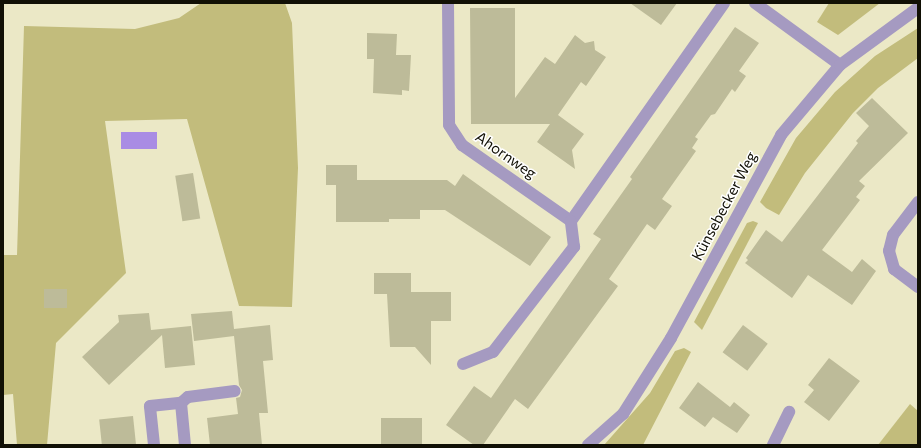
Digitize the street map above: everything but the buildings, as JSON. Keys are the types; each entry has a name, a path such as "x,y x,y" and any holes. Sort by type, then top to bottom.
{"street":[{"name":"Ahornweg","path":"448,3 449,125 462,145 571,220"},
{"path":"463,364 492,352 574,247 571,220 724,3"},
{"path":"755,3 840,65"},
{"name":"Künsebecker Weg","path":"588,445 624,414 671,338 781,135 840,65 918,8"},
{"path":"918,202 893,235 889,251 894,268 918,287"},
{"path":"154,445 150,406 181,403 188,397 235,391"},
{"path":"181,403 185,445"},
{"path":"773,445 789,412"}],"shaded area":[{"path":"201,3 285,3 292,23 298,168 292,307 239,306 187,119 105,121 126,273 56,343 47,445 17,445 13,394 3,395 3,255 17,255 24,26 135,29 179,18"},
{"path":"829,3 880,3 838,35 817,22"},
{"path":"918,28 918,58 878,88 853,113 805,173 779,215 766,208 760,202 796,138 835,92 875,56"},
{"path":"121,132 157,132 157,149 121,149"},
{"path":"753,221 758,223 702,330 694,322 747,223"},
{"path":"684,348 691,352 643,445 604,445 650,393 675,351"},
{"path":"910,404 918,411 918,445 878,445"}]}
